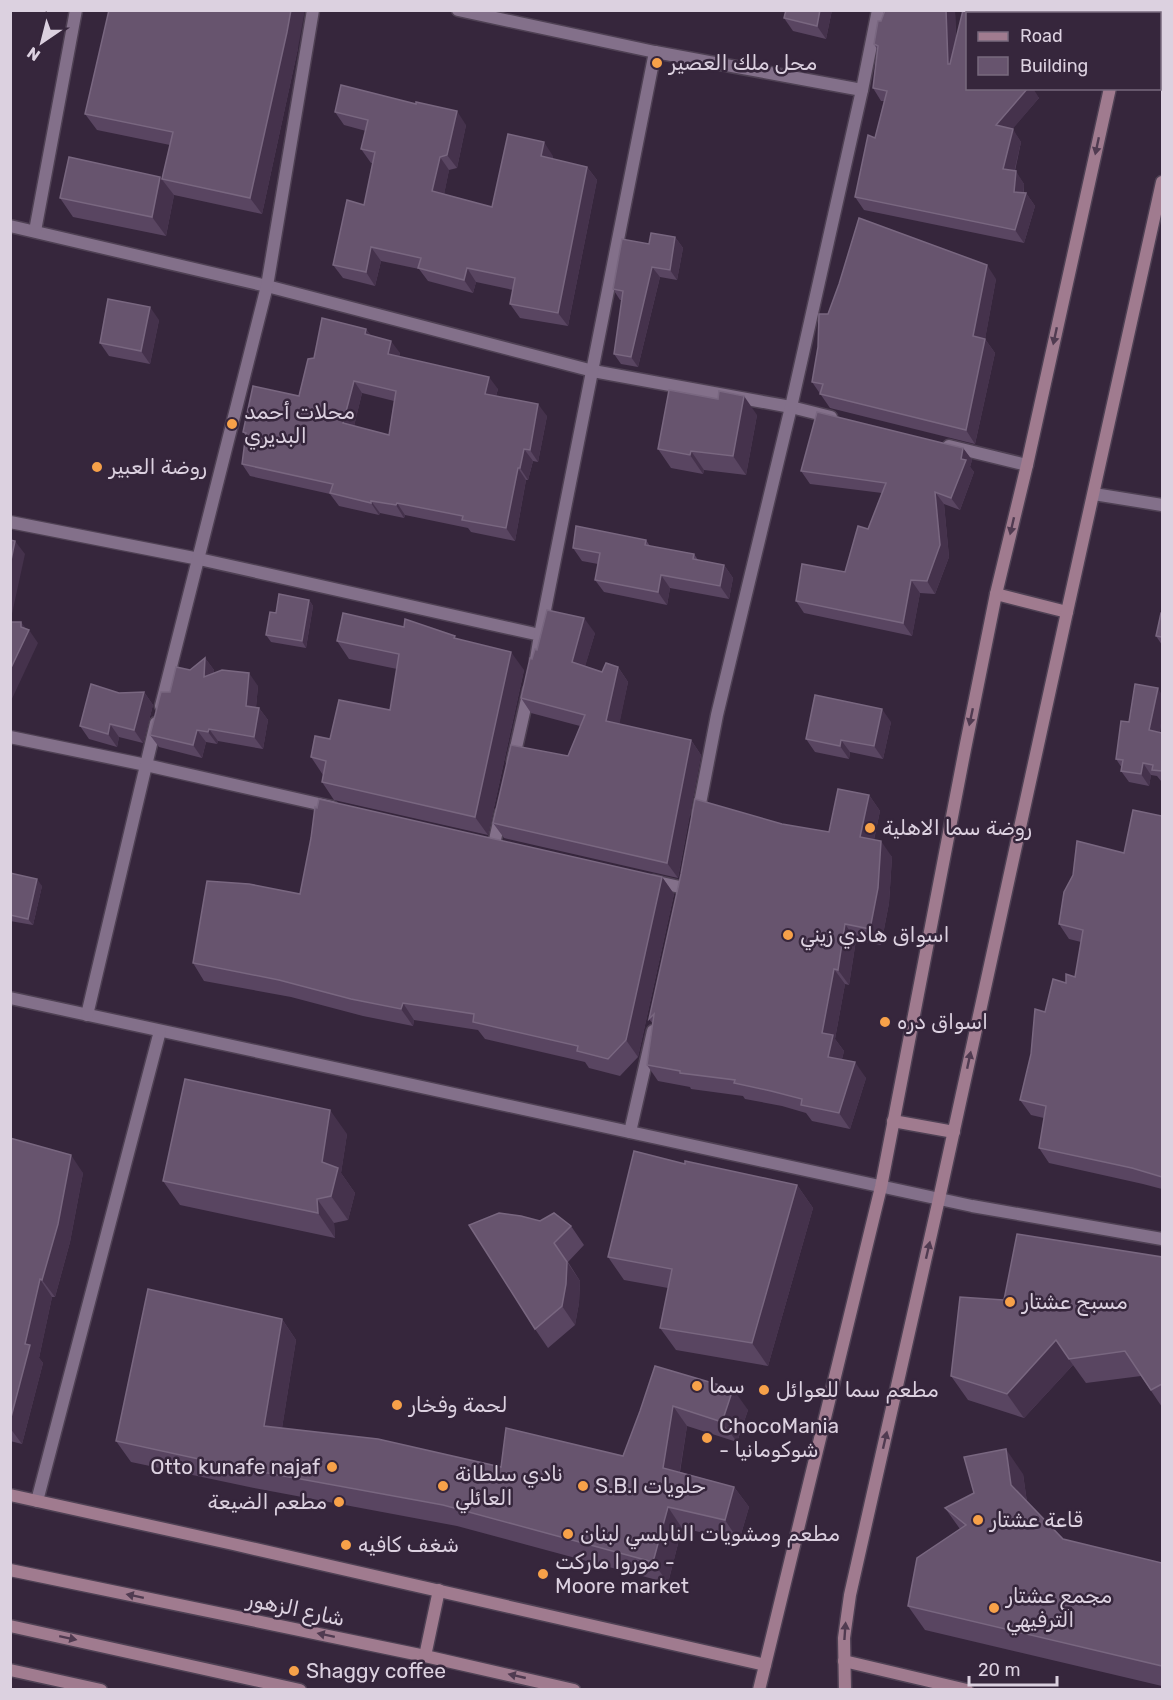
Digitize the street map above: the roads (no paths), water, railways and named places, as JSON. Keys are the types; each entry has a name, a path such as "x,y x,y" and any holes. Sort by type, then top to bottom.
{"street":[{"path":"35,231 76,10"},
{"path":"87,1015 146,765 267,286 313,10"},
{"path":"458,10 655,52 862,90"},
{"path":"695,831 717,715 791,407 878,10"},
{"path":"509,778 540,635 655,52"},
{"path":"759,1689 881,1187 996,594 1027,465 1110,90"},
{"path":"845,1689 845,1627 850,1595 1162,182"},
{"path":"10,226 267,286 593,371 791,407 847,421"},
{"path":"937,443 1027,465"},
{"path":"1094,494 1162,505"},
{"path":"10,522 199,559 540,635"},
{"path":"996,594 1066,612"},
{"path":"10,737 343,810"},
{"path":"494,844 504,800"},
{"path":"640,878 684,888"},
{"path":"10,999 972,1206 1162,1239"},
{"path":"630,1132 656,1016"},
{"path":"37,1501 160,1031"},
{"path":"893,1121 954,1132"},
{"path":"10,1495 765,1665"},
{"name":"شارع الزهور","path":"10,1570 574,1689"},
{"path":"425,1656 439,1590"},
{"path":"10,1626 300,1689"},
{"path":"844,1661 966,1689"},
{"path":"10,1670 101,1689"}],"place":[{"name":"محل ملك العصير","path":"657,63"},
{"name":"محلات أحمد البديري","path":"232,424"},
{"name":"روضة العبير","path":"97,467"},
{"name":"روضة سما الاهلية","path":"870,828"},
{"name":"اسواق هادي زيني","path":"788,935"},
{"name":"اسواق دره","path":"885,1022"},
{"name":"مسبح عشتار","path":"1010,1302"},
{"name":"سما","path":"697,1386"},
{"name":"مطعم سما للعوائل","path":"764,1390"},
{"name":"لحمة وفخار","path":"397,1405"},
{"name":"ChocoMania - شوكومانيا","path":"707,1438"},
{"name":"Otto kunafe najaf","path":"332,1467"},
{"name":"نادي سلطانة العائلي","path":"443,1486"},
{"name":"S.B.I حلويات","path":"583,1486"},
{"name":"مطعم الضيعة","path":"339,1502"},
{"name":"قاعة عشتار","path":"978,1520"},
{"name":"مطعم ومشويات النابلسي لبنان","path":"568,1534"},
{"name":"شغف كافيه","path":"346,1545"},
{"name":"موروا ماركت - Moore market","path":"543,1574"},
{"name":"مجمع عشتار الترفيهي","path":"994,1608"},
{"name":"Shaggy coffee","path":"294,1671"}]}
